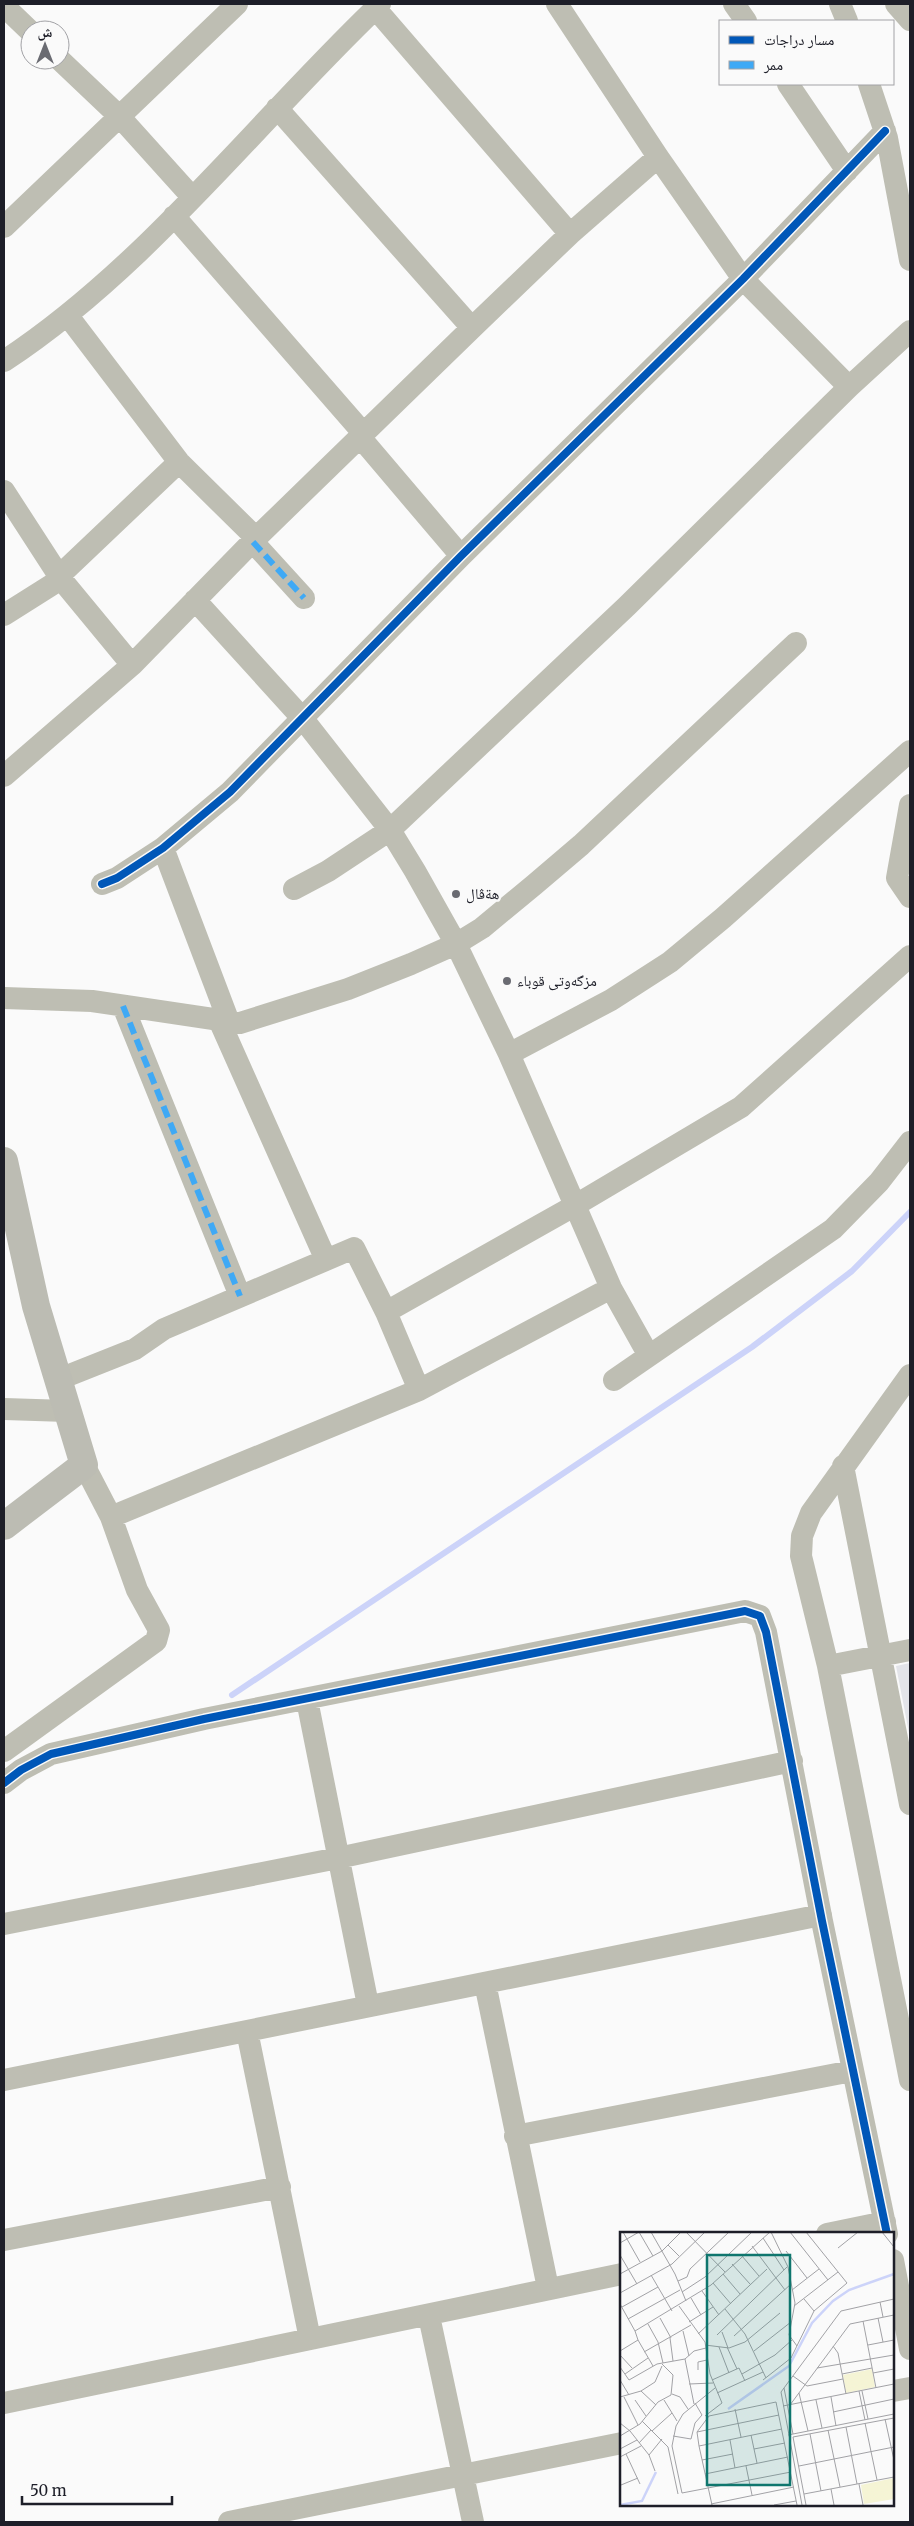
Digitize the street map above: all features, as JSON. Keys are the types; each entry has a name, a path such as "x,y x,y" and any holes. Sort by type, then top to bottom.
{"street":[{"path":"4,227 237,4"},
{"path":"556,4 658,157 743,279 849,387"},
{"path":"734,4 745,20"},
{"path":"840,4 847,20"},
{"path":"896,4 910,20"},
{"path":"4,6 20,21"},
{"path":"4,361 68,316 174,216 278,108 370,8 570,234"},
{"path":"70,69 119,116 192,197"},
{"path":"789,85 846,171"},
{"path":"869,85 885,131 910,260"},
{"path":"278,108 472,328"},
{"path":"102,884 117,878 163,848 230,792 462,556 743,279 885,131"},
{"path":"4,776 132,664 255,540 472,328 570,234 658,157"},
{"path":"174,216 362,435 462,556"},
{"path":"68,316 179,462 255,540 304,598"},
{"path":"294,889 328,871 390,830 627,606 849,387 910,331"},
{"path":"4,615 60,577 179,462"},
{"path":"4,491 60,577 132,664"},
{"path":"195,600 303,719 390,830 456,944 509,1054 574,1206 612,1288 649,1356"},
{"path":"4,998 92,1001 240,1023 348,989 456,944 482,928 581,845 796,644"},
{"path":"509,1054 612,1000 670,962 723,918 910,751"},
{"path":"910,806 897,878 910,897"},
{"path":"163,848 224,1021 326,1260"},
{"path":"386,1312 574,1206 741,1107 910,956"},
{"path":"123,1006 240,1296"},
{"path":"614,1380 833,1229 880,1182 910,1142"},
{"path":"4,1161 36,1306 84,1465 111,1517 137,1590 159,1630 156,1641 4,1751"},
{"path":"57,1380 134,1349 164,1329 354,1248 386,1312 419,1390"},
{"path":"111,1517 419,1390 612,1288"},
{"path":"910,1376 843,1466 811,1513 802,1536 801,1556 901,1981 910,2080"},
{"path":"4,1409 67,1411"},
{"path":"4,1526 84,1465"},
{"path":"843,1466 910,1804"},
{"path":"4,1783 20,1770 51,1754 204,1719 746,1611 760,1616 766,1632 852,2071 886,2228 846,2232"},
{"path":"828,1666 910,1650"},
{"path":"307,1700 368,2005"},
{"path":"4,1924 338,1858 792,1762"},
{"path":"4,2080 821,1914"},
{"path":"485,1983 515,2136 548,2288"},
{"path":"248,2031 310,2339"},
{"path":"515,2136 852,2071"},
{"path":"4,2240 280,2187"},
{"path":"894,2265 910,2349"},
{"path":"4,2403 620,2274"},
{"path":"428,2316 473,2522"},
{"path":"894,2391 910,2388"},
{"path":"229,2522 620,2443"}],"building":[{"path":"910,1663 910,1738 896,1666"}],"waterway":[{"path":"232,1695 752,1347 852,1271 910,1212"}],"marked path":[{"path":"253,542 304,598"},
{"path":"123,1006 240,1296"}],"cycle path":[{"path":"102,884 117,878 163,848 230,792 461,556 743,279 885,131"},
{"path":"4,1783 21,1770 51,1754 204,1719 745,1611 760,1616 766,1632 822,1921 887,2232"}],"place":[{"name":"هةڤال","path":"456,894"},
{"name":"مزگەوتی قوباء","path":"507,981"}]}
